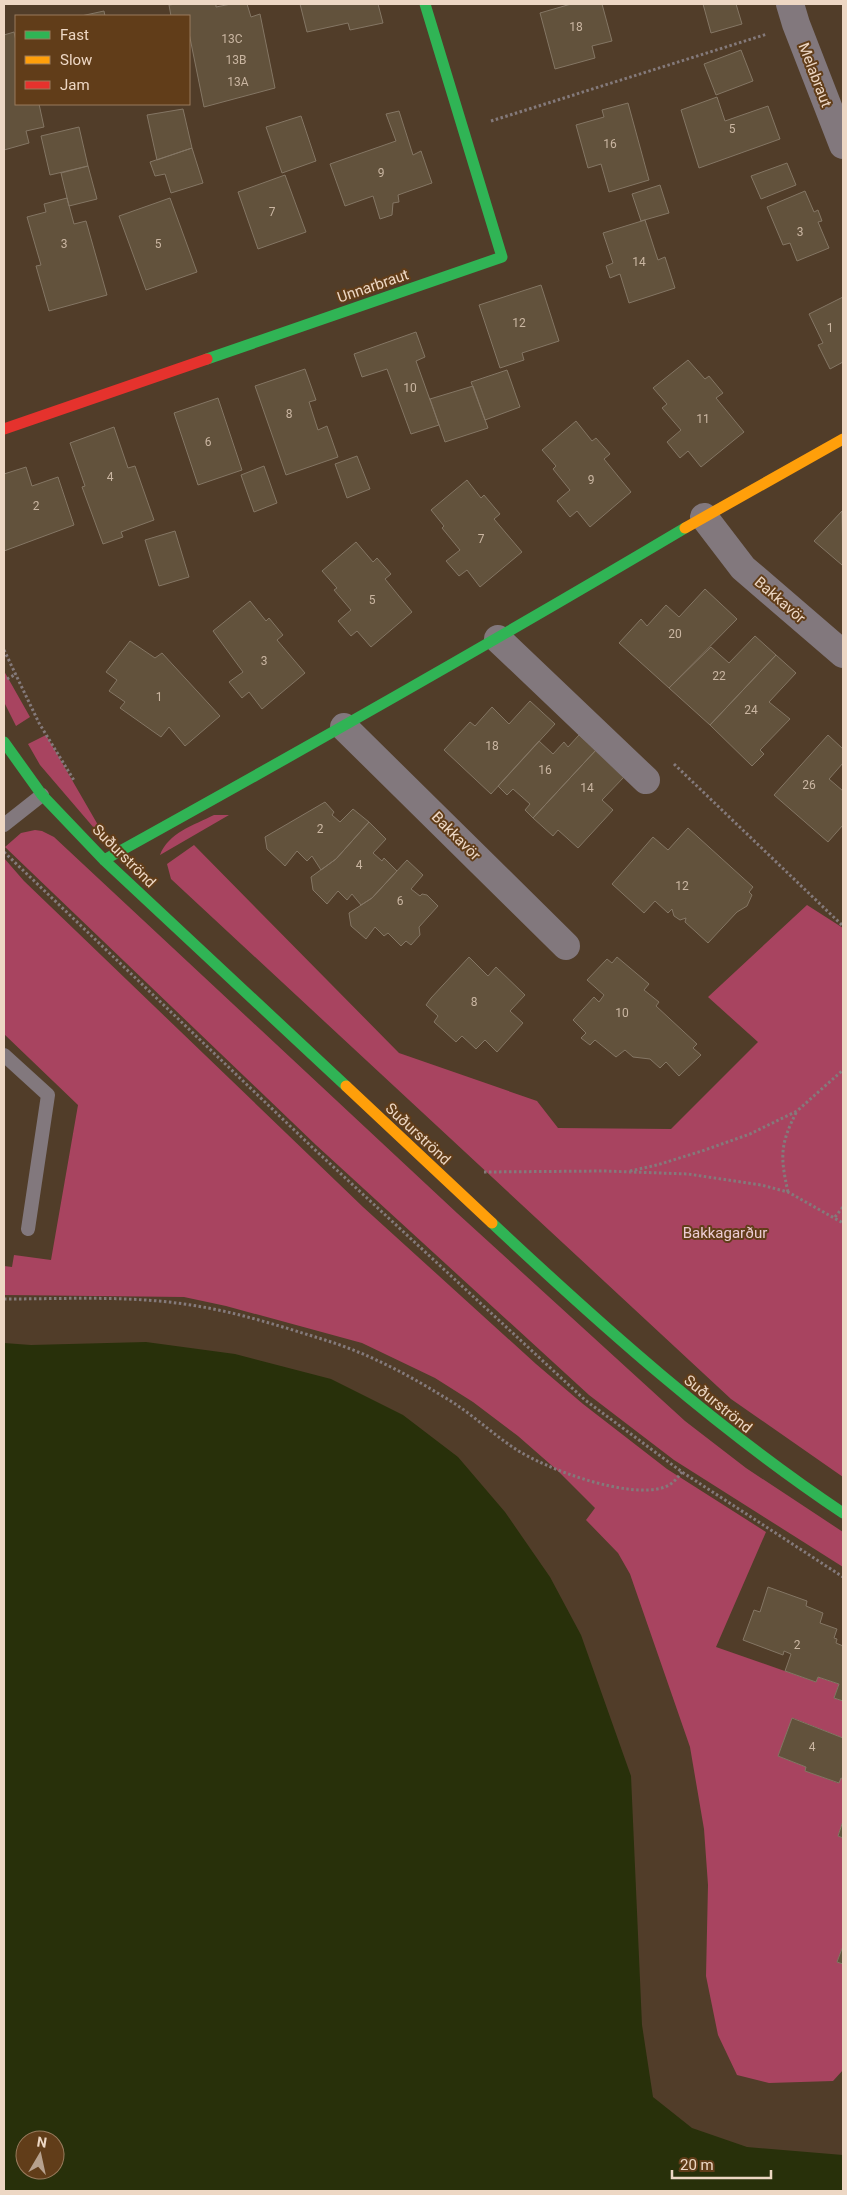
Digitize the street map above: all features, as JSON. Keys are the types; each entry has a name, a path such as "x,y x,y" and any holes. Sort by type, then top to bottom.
{"street":[{"name":"Unnarbraut","path":"4,429 502,257 425,4"},
{"name":"Melabraut","path":"793,14 843,145"},
{"path":"104,860 344,727 498,639 704,517 843,439"},
{"name":"Bakkavör","path":"704,517 743,568 843,654"},
{"path":"498,639 646,780"},
{"name":"Bakkavör","path":"344,727 566,946"},
{"name":"Suðurströnd","path":"4,742 42,795 104,860 637,1357 754,1452 843,1513"}],"lane":[{"path":"4,825 42,795"},
{"path":"4,1055 48,1095 28,1229"}],"path":[{"path":"464,129 793,14"},
{"path":"4,650 39,723 75,782"},
{"path":"7,679 16,674"},
{"path":"673,764 843,926"},
{"path":"4,852 312,1148 585,1400 682,1472 843,1577"},
{"path":"624,1172 657,1165 750,1134 798,1111 843,1070"},
{"path":"788,1192 782,1151 784,1139 798,1111"},
{"path":"440,1175 474,1172 688,1174 761,1185 788,1192 843,1223"},
{"path":"835,1217 843,1207"},
{"path":"4,1300 138,1300 220,1310 327,1341 363,1354 394,1369 463,1408 515,1449 564,1473 608,1485 642,1489 665,1487 674,1482 682,1472"}],"green space":[{"path":"4,671 30,717 16,726 4,702"},
{"path":"46,735 98,825 94,828 40,765 28,744"},
{"path":"214,815 229,815 160,855 164,847 175,835"},
{"path":"35,830 54,837 457,1213 685,1421 746,1468 843,1532 843,1567 674,1460 589,1395 316,1145 5,847 21,833"},
{"name":"Bakkagarður","path":"194,845 399,1053 537,1101 558,1128 671,1129 758,1042 708,997 807,905 843,928 843,1477 731,1399 171,879 167,864"},
{"path":"4,858 24,881 363,1207 536,1364 583,1404 667,1469 766,1532 716,1647 816,1682 818,1677 839,1684 834,1698 843,1701 843,1738 793,1718 778,1756 806,1767 806,1771 838,1783 841,1778 843,1779 843,1821 838,1836 843,1838 843,1946 837,1962 843,1964 843,2070 833,2081 769,2083 737,2075 718,2035 706,1976 708,1885 704,1829 690,1747 630,1574 618,1553 586,1520 595,1508 558,1471 518,1436 473,1402 435,1378 362,1343 226,1306 184,1297 4,1295 4,1266 12,1267 14,1255 51,1260 78,1105 4,1034"}],"shaded area":[{"path":"146,1342 235,1354 331,1379 403,1415 458,1457 505,1512 550,1577 581,1635 631,1776 642,2025 653,2097 692,2128 747,2147 843,2155 843,2191 4,2191 4,1343 31,1345"}],"building":[{"path":"216,4 216,7 231,4 247,4 251,17 260,14 275,88 204,107 190,38 190,15 171,15 169,5"},
{"path":"300,4 378,4 383,23 350,30 348,23 307,32"},
{"path":"571,4 602,4 612,41 592,46 595,58 555,69 540,13"},
{"path":"703,4 736,4 742,24 711,33"},
{"path":"104,11 105,15 86,15"},
{"path":"14,32 15,36 15,105 39,105 44,127 26,131 29,143 4,150 4,35"},
{"path":"741,50 753,81 716,95 704,64"},
{"path":"717,97 725,121 768,106 780,139 699,168 681,110"},
{"path":"628,103 649,180 609,192 601,164 588,168 576,125 604,117 602,110"},
{"path":"183,109 192,148 157,160 147,115"},
{"path":"399,111 413,155 421,151 432,183 398,195 399,202 393,203 392,215 380,219 373,196 345,206 330,164 396,141 386,114"},
{"path":"301,116 316,161 282,173 266,127"},
{"path":"79,127 88,166 50,175 41,136"},
{"path":"192,148 203,183 171,193 165,174 155,176 150,162"},
{"path":"787,163 796,185 761,199 751,176"},
{"path":"88,166 97,199 69,206 61,173"},
{"path":"285,175 306,232 258,249 238,192"},
{"path":"660,185 669,213 641,221 632,194"},
{"path":"805,191 814,212 818,210 822,221 818,222 829,248 797,261 790,243 783,245 767,207"},
{"path":"67,198 74,224 86,221 107,295 49,311 36,266 41,265 27,217 46,212 44,204"},
{"path":"170,198 197,272 146,290 119,216"},
{"path":"645,220 658,260 665,257 675,288 629,303 620,274 610,278 606,266 613,263 603,233"},
{"path":"541,285 559,341 522,353 524,360 500,368 479,305"},
{"path":"843,297 843,362 830,369 818,345 823,343 809,314"},
{"path":"416,332 425,357 416,361 439,425 411,434 387,369 362,377 354,354"},
{"path":"688,360 705,379 709,376 723,393 716,398 744,432 701,467 688,451 680,458 667,442 681,430 662,408 667,404 653,388"},
{"path":"305,369 316,400 309,402 318,430 327,426 338,457 286,475 255,386"},
{"path":"507,370 520,407 485,420 471,382"},
{"path":"473,386 488,428 445,442 430,399"},
{"path":"218,398 242,470 198,485 174,413"},
{"path":"576,421 592,441 596,438 610,454 604,459 631,492 590,527 577,511 570,517 557,501 570,490 553,469 556,466 542,450"},
{"path":"114,427 128,468 135,466 154,520 121,532 123,537 103,544 82,487 85,486 70,443"},
{"path":"357,456 370,489 347,498 335,464"},
{"path":"264,466 277,503 254,512 241,475"},
{"path":"26,467 32,486 58,477 74,525 4,551 4,474"},
{"path":"467,480 481,498 484,495 500,514 494,519 522,552 480,587 467,570 459,576 446,561 460,550 442,528 444,526 431,510"},
{"path":"842,511 843,564 842,565 814,541"},
{"path":"175,531 189,577 159,586 145,540"},
{"path":"356,542 373,562 377,558 391,574 385,579 412,612 371,647 357,631 351,636 338,621 351,610 334,590 337,588 322,571"},
{"path":"705,589 737,619 669,688 619,643 641,619 647,626 666,605 679,617"},
{"path":"250,601 266,621 269,618 283,635 277,640 305,673 262,709 249,692 242,698 229,682 243,672 213,631"},
{"path":"755,636 776,655 710,725 669,688 711,647 729,663"},
{"path":"130,641 155,658 162,653 220,716 185,746 169,727 161,737 120,708 125,702 109,691 117,680 106,672"},
{"path":"776,655 796,673 769,702 790,719 760,750 764,754 752,766 710,725"},
{"path":"530,701 555,724 491,794 444,750 470,722 475,726 492,707 509,724"},
{"path":"579,735 596,750 533,818 525,810 530,804 513,789 507,795 498,786 539,741 553,754 564,742 568,747"},
{"path":"828,735 843,749 843,763 829,779 843,791 843,825 828,842 774,795"},
{"path":"596,750 624,777 602,800 613,810 578,848 558,830 553,836 533,818"},
{"path":"325,802 334,812 332,815 340,822 353,809 369,822 336,859 321,870 312,856 307,861 297,851 285,866 267,849 265,837"},
{"path":"369,822 386,839 373,853 382,861 384,858 397,871 372,898 361,905 352,894 347,900 338,891 327,904 313,890 311,877 336,859"},
{"path":"688,828 753,887 749,892 752,895 747,906 737,912 708,943 685,922 686,918 680,920 674,916 672,909 668,913 655,901 644,913 612,884 653,837 668,850"},
{"path":"407,860 423,875 411,889 420,896 422,894 427,895 438,906 419,927 420,935 411,945 406,941 401,946 388,933 384,936 375,927 366,939 351,926 349,913 372,898"},
{"path":"469,957 488,976 496,967 525,995 510,1011 523,1023 497,1052 485,1040 476,1049 462,1036 456,1042 434,1022 438,1016 426,1005"},
{"path":"617,957 649,984 644,990 659,1002 656,1006 697,1044 693,1048 701,1055 679,1076 666,1062 660,1068 650,1059 633,1057 625,1050 616,1057 595,1040 590,1045 581,1038 586,1033 573,1020 594,997 599,1002 604,995 587,980 607,959 612,963"},
{"path":"768,1587 807,1601 806,1606 823,1613 820,1623 837,1629 834,1638 837,1639 836,1643 843,1646 843,1701 834,1698 839,1684 818,1677 816,1682 785,1671 791,1654 784,1651 783,1655 743,1640 754,1610 760,1612"},
{"path":"792,1718 843,1738 843,1779 841,1778 839,1783 805,1771 806,1767 778,1756"},
{"path":"843,1821 843,1838 838,1836"},
{"path":"843,1946 843,1964 837,1962"}],"traffic: fast":[{"path":"207,359 502,257 425,4"},
{"path":"104,860 396,696 685,528"},
{"path":"4,742 42,795 104,860 346,1086"},
{"path":"492,1223 661,1375 750,1446 843,1513"}],"traffic: slow":[{"path":"685,528 843,439"},
{"path":"346,1086 492,1223"}],"traffic: jam":[{"path":"4,429 207,359"}]}
